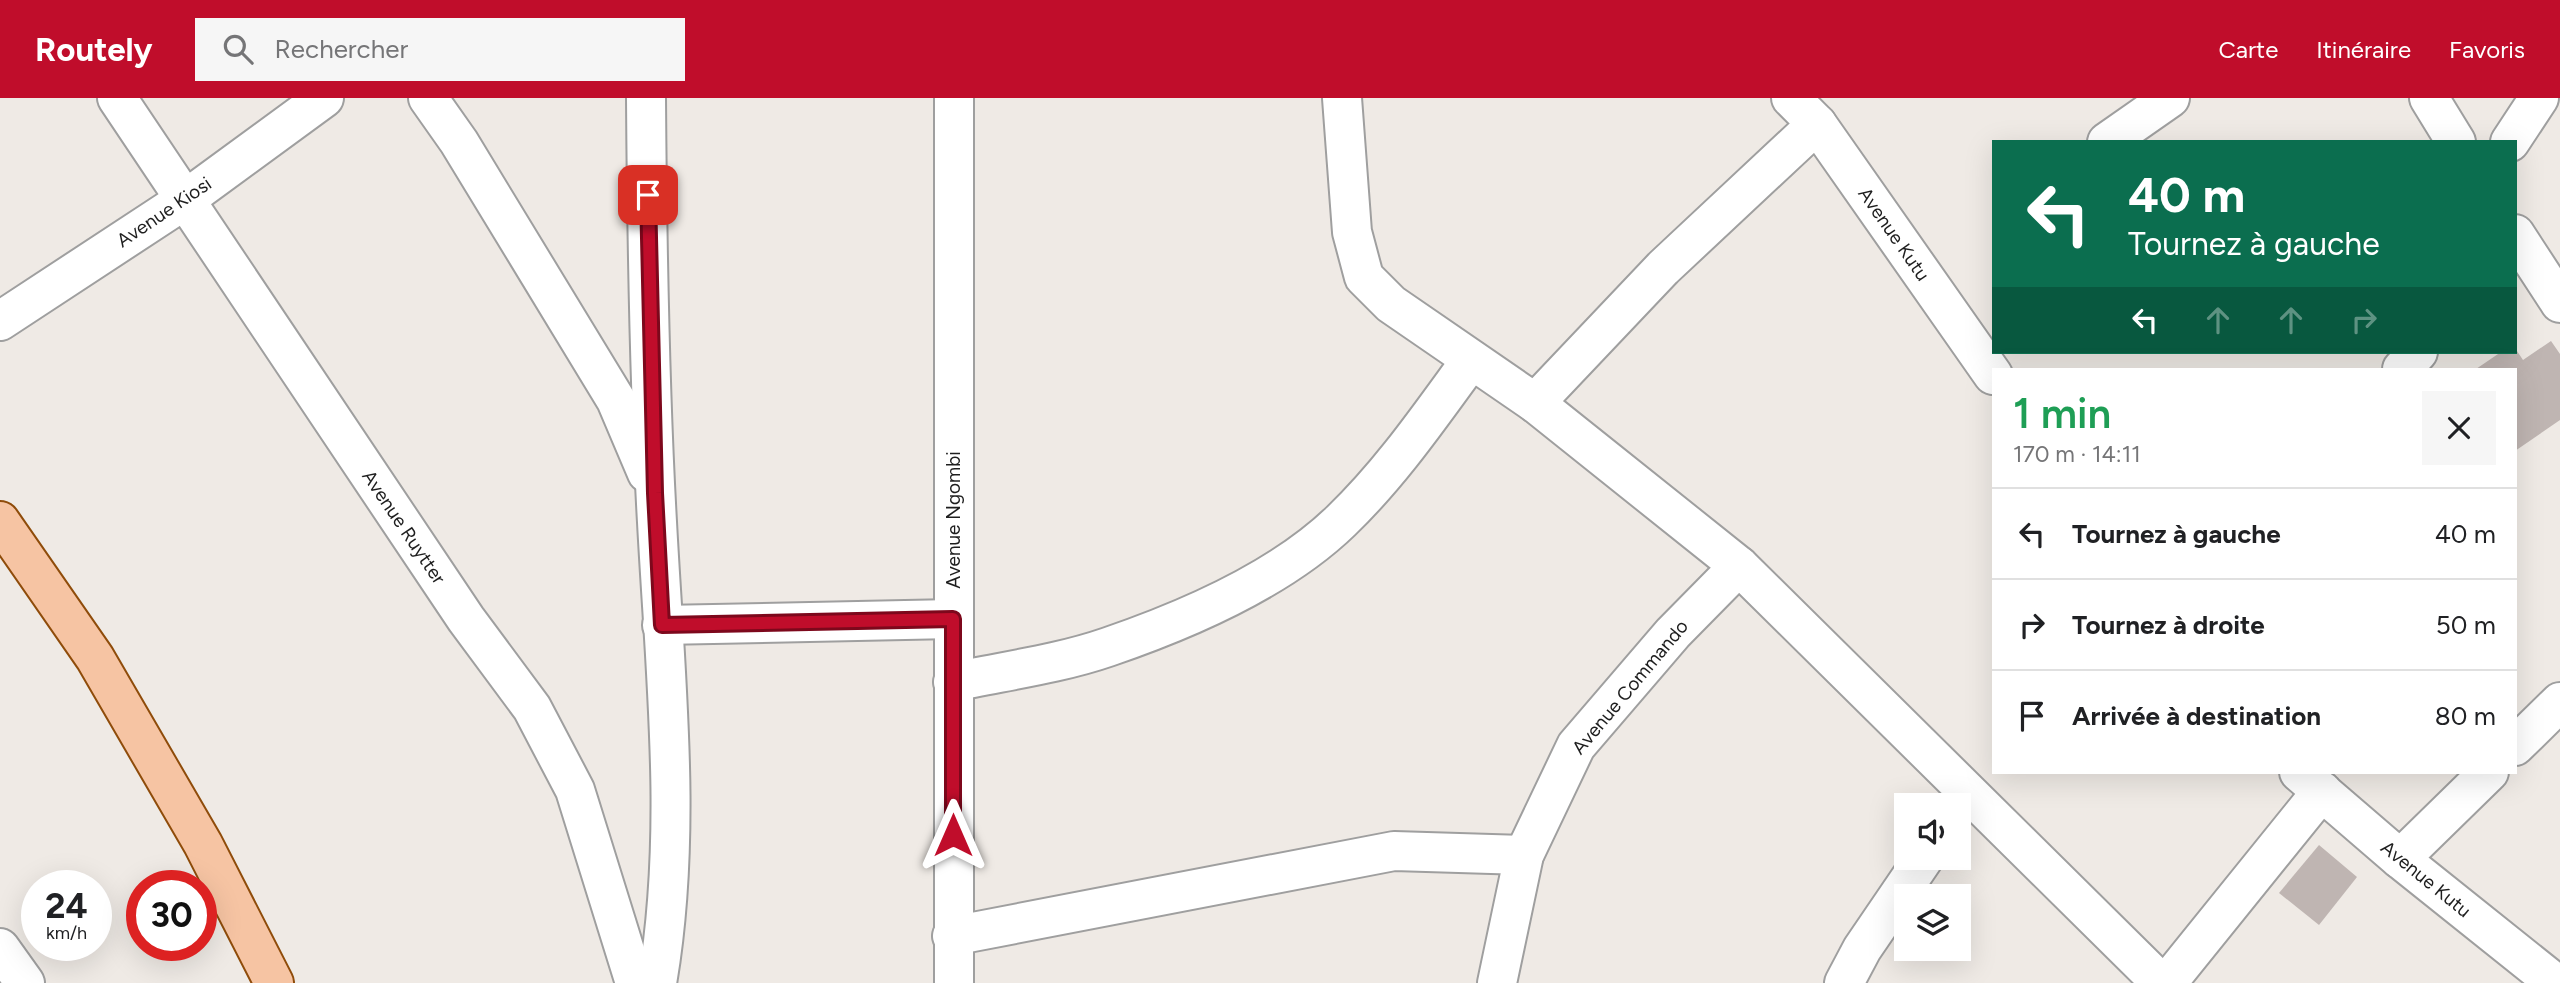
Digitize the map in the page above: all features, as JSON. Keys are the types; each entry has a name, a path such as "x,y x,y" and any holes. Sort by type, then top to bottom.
{"main road":[{"path":"0,521 95,658 203,844 274,983"}],"street":[{"name":"Avenue Ruytter","path":"117,98 466,619 531,708 575,790 635,983"},
{"name":"Avenue Kiosi","path":"0,321 186,199 324,98"},
{"path":"428,98 459,142 615,400 655,493"},
{"path":"646,98 655,493 670,783 666,906 657,983"},
{"name":"Avenue Ngombi","path":"954,98 954,983"},
{"path":"1342,98 1352,232 1364,277 1391,304 1535,403 1739,566 1955,793"},
{"path":"2110,140 2170,98"},
{"path":"2429,98 2455,140"},
{"path":"2511,140 2539,98"},
{"path":"1535,403 1663,268 1804,111"},
{"name":"Avenue Kutu","path":"1804,111 1992,374"},
{"path":"2517,241 2560,303"},
{"path":"2403,368 2416,354"},
{"path":"953,682 1107,648 1241,591 1289,562 1340,523 1395,464 1471,360"},
{"name":"Avenue Commando","path":"1497,983 1524,855 1576,746 1673,633 1739,566"},
{"path":"662,625 953,619"},
{"path":"2517,744 2560,702"},
{"path":"2400,859 2487,774"},
{"path":"2167,983 2311,781"},
{"name":"Avenue Kutu","path":"2311,781 2400,859 2555,983"},
{"path":"1971,809 2161,983"},
{"path":"953,936 1394,851 1524,855"},
{"path":"1844,983 1862,949 1915,870"},
{"path":"0,948 25,983"}],"building":[{"path":"2551,341 2560,354 2560,420 2517,450 2517,368 2477,368 2498,354 2517,354 2517,351 2523,360"},
{"path":"2319,845 2357,877 2319,925 2279,893"}],"route":[{"path":"648,195 655,493 662,625 953,619 953,835"}]}
